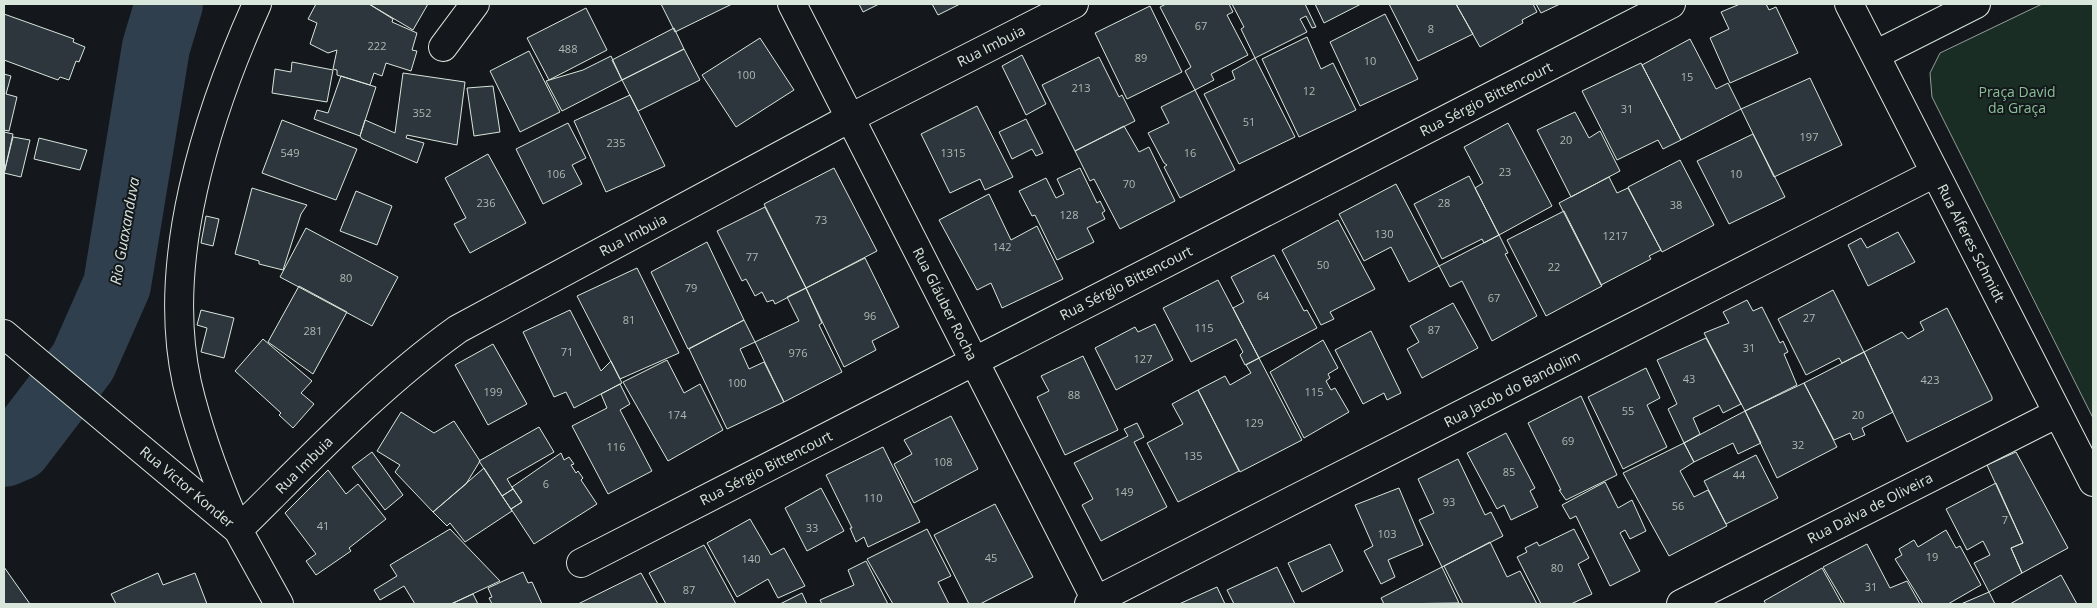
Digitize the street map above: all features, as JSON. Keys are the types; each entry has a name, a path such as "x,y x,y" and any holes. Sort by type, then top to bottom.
{"street":[{"path":"238,530 209,461 187,382 180,322 180,293 184,233 205,144 256,4"},
{"path":"443,47 475,4"},
{"name":"Rua Gláuber Rocha","path":"792,4 974,361 1094,603"},
{"name":"Rua Imbuia","path":"238,530 382,388 417,358 458,329 850,118 1074,4"},
{"name":"Rua Sérgio Bittencourt","path":"581,563 1671,4"},
{"name":"Rua Alferes Schmidt","path":"1848,4 2093,482"},
{"path":"1875,55 1976,4"},
{"name":"Rua Jacob do Bandolim","path":"1094,603 1935,173"},
{"name":"Rua Victor Konder","path":"4,334 238,530 279,604"},
{"name":"Rua Dalva de Oliveira","path":"1681,604 2058,413"}],"green space":[{"name":"Praça David da Graça","path":"2042,4 2093,4 2093,418 1932,97 1930,73 1940,53"}],"water":[{"path":"147,4 192,4 162,153 152,255 109,370 83,362 131,247 140,198"}],"building":[{"path":"316,4 369,4 393,19 392,22 417,33 412,50 417,51 411,71 386,63 382,76 374,73 370,85 337,75 337,70 333,69 337,50 328,53 310,44 317,23 308,19"},
{"path":"369,4 428,4 413,30"},
{"path":"661,4 732,4 675,32"},
{"path":"859,4 879,4 863,12"},
{"path":"932,4 960,4 938,15"},
{"path":"1166,4 1229,4 1233,12 1227,15 1248,55 1211,74 1214,80 1195,90 1185,71 1191,67 1160,7"},
{"path":"1232,4 1305,4 1316,27 1312,28 1306,16 1300,19 1307,32 1255,58 1241,29 1244,27"},
{"path":"1315,4 1361,4 1324,23"},
{"path":"1389,4 1456,4 1473,34 1418,61"},
{"path":"1456,4 1533,4 1537,12 1522,20 1523,23 1480,47"},
{"path":"1536,4 1560,4 1541,13"},
{"path":"1740,4 1766,4 1769,10 1776,7 1798,53 1730,83 1710,38 1729,29 1721,12"},
{"path":"1150,6 1182,72 1127,99 1095,33"},
{"path":"586,8 607,50 549,80 527,38"},
{"path":"4,14 74,39 73,42 85,47 79,62 76,61 69,80 60,77 58,80 4,60"},
{"path":"1385,14 1418,79 1360,106 1330,42"},
{"path":"674,28 684,49 622,80 612,60"},
{"path":"1307,37 1321,69 1333,63 1356,110 1299,137 1262,59"},
{"path":"760,38 794,90 736,127 702,75"},
{"path":"1690,39 1716,89 1728,83 1741,109 1681,140 1642,65"},
{"path":"684,49 700,80 638,111 622,80"},
{"path":"529,51 560,112 520,132 490,71"},
{"path":"1022,55 1046,104 1026,115 1002,66"},
{"path":"611,56 622,80 562,111 546,81 583,70"},
{"path":"1099,57 1119,97 1122,95 1135,121 1075,151 1042,85"},
{"path":"1255,58 1295,137 1239,164 1204,94 1235,79 1232,71"},
{"path":"292,62 333,70 327,102 272,93 275,69 291,72"},
{"path":"1641,63 1681,140 1663,149 1658,140 1617,160 1582,91"},
{"path":"403,73 465,82 457,145 407,135 406,138 424,143 417,163 362,139 360,136 365,120 395,133"},
{"path":"4,74 11,76 6,94 17,97 9,131 4,130"},
{"path":"341,76 376,87 360,136 314,119 317,110 328,113"},
{"path":"1810,78 1842,145 1774,177 1741,109"},
{"path":"493,86 500,132 474,136 467,88"},
{"path":"1195,90 1235,170 1180,198 1164,167 1167,165 1164,163 1148,133 1169,123 1161,107"},
{"path":"630,95 665,166 606,192 574,121"},
{"path":"977,106 1013,177 985,190 980,179 950,193 921,134"},
{"path":"1575,112 1589,138 1600,131 1620,171 1571,197 1537,130"},
{"path":"1026,119 1043,153 1036,156 1032,149 1012,159 999,132"},
{"path":"282,120 357,149 336,200 262,173"},
{"path":"568,123 586,158 572,165 582,184 543,204 516,149"},
{"path":"1508,123 1552,206 1499,235 1475,188 1483,183 1464,147"},
{"path":"1124,126 1139,152 1149,147 1175,201 1120,229 1094,179 1090,181 1075,151"},
{"path":"4,132 13,134 4,174"},
{"path":"1753,134 1785,197 1729,224 1697,161"},
{"path":"13,137 30,140 21,177 4,173"},
{"path":"39,138 87,150 80,170 34,159"},
{"path":"488,154 526,223 470,253 454,224 466,218 445,178"},
{"path":"1680,160 1714,225 1662,252 1628,187"},
{"path":"834,168 877,251 806,288 764,204"},
{"path":"1080,168 1097,203 1100,201 1105,211 1102,213 1105,219 1087,228 1094,242 1057,260 1035,215 1032,216 1019,191 1046,178 1056,198 1064,194 1057,179"},
{"path":"1469,176 1499,235 1484,243 1482,239 1442,259 1414,204"},
{"path":"1609,177 1617,193 1628,188 1661,250 1649,256 1651,259 1601,285 1559,203"},
{"path":"1396,184 1439,266 1409,282 1391,247 1364,261 1339,214"},
{"path":"252,188 307,205 301,214 283,270 259,264 259,261 235,254"},
{"path":"356,191 392,206 377,245 340,231"},
{"path":"989,194 1011,240 1037,226 1063,279 1002,308 991,283 977,290 939,220"},
{"path":"765,207 806,288 775,304 773,300 767,302 762,292 755,296 746,279 742,281 717,231"},
{"path":"1564,211 1602,286 1546,316 1507,240"},
{"path":"206,216 219,219 213,246 201,243"},
{"path":"1338,220 1375,289 1330,312 1334,319 1321,325 1282,250"},
{"path":"306,228 398,277 372,326 280,277"},
{"path":"1898,232 1915,262 1868,286 1848,245 1861,238 1867,248"},
{"path":"1499,235 1508,253 1505,254 1537,316 1492,341 1462,281 1450,287 1439,266"},
{"path":"707,242 744,320 688,349 651,272"},
{"path":"1274,255 1304,311 1307,310 1317,328 1259,358 1233,308 1244,302 1231,277"},
{"path":"865,258 899,327 872,341 876,350 844,367 806,288"},
{"path":"637,268 679,353 620,379 577,296"},
{"path":"1218,280 1259,358 1245,365 1240,355 1243,352 1236,339 1191,362 1163,308"},
{"path":"299,286 347,312 313,374 268,342"},
{"path":"806,288 822,323 819,325 842,372 784,402 755,342 799,321 787,297"},
{"path":"1833,290 1864,352 1842,363 1839,358 1806,375 1778,319"},
{"path":"1747,300 1753,311 1762,307 1780,343 1783,341 1788,352 1784,354 1797,385 1745,411 1704,333 1729,323 1723,312"},
{"path":"1453,303 1478,348 1422,378 1407,349 1419,342 1410,326"},
{"path":"1947,308 1992,400 1907,442 1864,352 1902,332 1908,339 1924,330 1920,322"},
{"path":"201,310 234,318 224,358 201,352 207,328 197,325"},
{"path":"570,310 601,371 611,361 622,383 574,408 566,392 554,397 523,332"},
{"path":"744,320 755,342 740,349 749,369 764,362 784,402 727,429 689,349"},
{"path":"1155,324 1173,360 1116,390 1095,348 1135,327 1138,332"},
{"path":"1371,331 1401,393 1387,400 1384,393 1363,404 1335,350"},
{"path":"1706,338 1741,404 1723,413 1719,405 1693,418 1700,434 1684,443 1668,409 1677,404 1657,360"},
{"path":"263,339 312,381 301,393 314,404 293,428 279,415 281,413 235,371"},
{"path":"1323,340 1338,368 1328,374 1330,378 1326,381 1331,390 1335,388 1349,412 1304,438 1270,372"},
{"path":"493,344 527,404 488,425 455,365"},
{"path":"1864,352 1893,412 1862,428 1865,435 1853,440 1850,433 1834,440 1804,383"},
{"path":"1083,356 1118,430 1065,455 1037,397 1049,391 1041,376"},
{"path":"1259,358 1302,440 1240,472 1198,390 1225,376 1230,385 1251,373 1246,365"},
{"path":"667,360 684,393 700,384 723,430 668,461 623,382"},
{"path":"1646,368 1660,398 1647,405 1667,447 1623,469 1588,397"},
{"path":"1804,383 1837,447 1777,478 1745,411"},
{"path":"620,384 630,404 620,410 652,471 608,494 572,426 607,408 601,394"},
{"path":"1198,390 1239,471 1178,502 1147,443 1183,424 1172,404"},
{"path":"1581,396 1617,475 1566,500 1559,490 1561,490 1528,423"},
{"path":"1745,411 1761,443 1738,454 1733,443 1694,462 1684,443"},
{"path":"401,412 434,433 454,421 480,461 466,484 433,512 395,472 400,465 377,451"},
{"path":"951,416 978,469 914,503 894,464 912,454 904,440"},
{"path":"1137,423 1144,437 1134,442 1167,507 1101,541 1082,505 1093,499 1074,463 1128,436 1124,429"},
{"path":"539,427 554,452 507,479 513,489 502,496 479,461"},
{"path":"1506,433 1535,488 1530,491 1538,507 1511,520 1504,505 1497,509 1467,453"},
{"path":"1684,443 1694,462 1680,471 1694,497 1708,490 1727,526 1669,556 1623,473"},
{"path":"883,447 920,522 868,547 864,537 856,542 850,528 852,528 826,475"},
{"path":"372,452 403,495 385,510 352,467"},
{"path":"2016,452 2068,548 2022,573 2011,548 2023,543 1987,465"},
{"path":"561,453 564,460 569,457 574,464 571,465 576,473 578,471 583,478 581,480 597,504 534,544 511,509 522,502 512,487"},
{"path":"1756,455 1778,498 1726,524 1704,481"},
{"path":"1458,459 1485,515 1491,512 1503,536 1442,567 1419,520 1434,513 1418,479"},
{"path":"484,468 512,511 465,542 450,523 447,526 433,512"},
{"path":"328,470 346,494 358,484 386,519 349,548 351,551 316,575 306,561 316,554 285,513"},
{"path":"1605,482 1618,508 1632,500 1646,531 1630,539 1625,530 1620,533 1640,571 1610,586 1576,516 1570,519 1562,505"},
{"path":"1996,483 2023,543 2011,548 2022,573 1989,592 1974,563 1990,555 1983,541 1967,550 1946,509"},
{"path":"821,488 844,531 807,551 785,508"},
{"path":"1399,488 1423,545 1388,560 1395,577 1381,584 1364,551 1373,546 1355,505"},
{"path":"513,489 522,502 511,509 502,496"},
{"path":"995,504 1033,577 980,604 969,604 934,535"},
{"path":"750,519 771,555 784,548 805,586 778,598 768,579 737,597 707,543"},
{"path":"450,529 500,581 451,604 415,604 404,586 380,600 374,590 397,576 390,565"},
{"path":"927,529 951,576 938,582 949,604 893,604 867,559"},
{"path":"1574,529 1589,558 1578,564 1592,594 1571,604 1541,604 1517,557 1527,552 1525,548 1537,542 1539,546"},
{"path":"1946,530 1956,548 1960,546 1981,585 1948,604 1923,604 1895,559 1902,555 1899,549 1914,540 1918,547"},
{"path":"1490,542 1507,577 1520,571 1537,604 1463,604 1444,566"},
{"path":"1330,544 1343,571 1302,592 1288,563"},
{"path":"1867,544 1890,588 1907,581 1920,604 1845,604 1823,567"},
{"path":"704,545 736,604 666,604 649,573"},
{"path":"866,561 888,604 822,604 820,600 854,585 848,570"},
{"path":"4,567 30,604 4,604"},
{"path":"1277,567 1295,604 1234,604 1227,590"},
{"path":"1442,567 1459,603 1384,604 1381,598"},
{"path":"1822,568 1842,604 1766,604 1764,601"},
{"path":"523,572 528,583 532,582 542,604 492,604 489,598 492,597 488,588"},
{"path":"158,573 163,585 195,573 207,604 116,604 111,594"},
{"path":"641,573 658,604 578,604"},
{"path":"2061,575 2077,604 2010,604"},
{"path":"1217,587 1225,604 1179,604"},
{"path":"1989,592 1995,604 1961,604"},
{"path":"802,593 807,604 780,604"},
{"path":"473,594 478,604 451,604"}],"waterway":[{"name":"Rio Guaxanduva","path":"4,453 18,447 83,362 117,285 156,47 169,4"}]}
